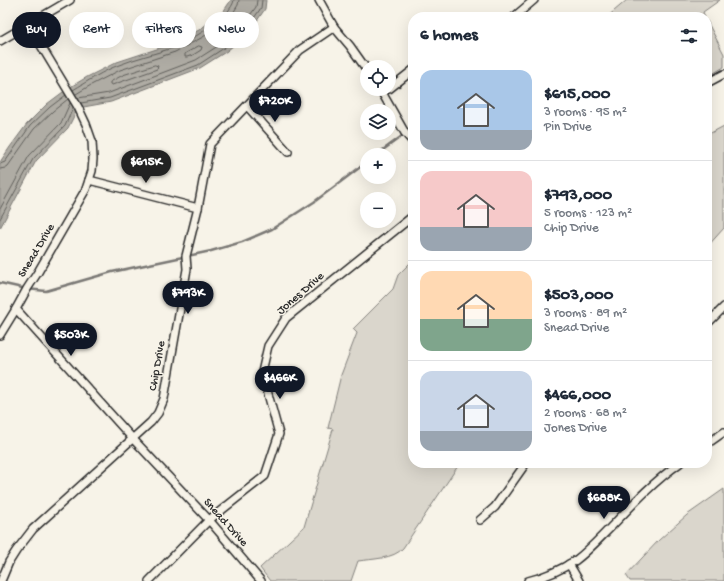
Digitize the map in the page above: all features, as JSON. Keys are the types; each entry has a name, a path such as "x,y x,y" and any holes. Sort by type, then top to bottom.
{"street":[{"path":"49,12 70,0"},
{"path":"319,0 334,27 360,60"},
{"path":"520,12 534,0"},
{"name":"Chip Drive","path":"1,580 9,562 33,529 133,439 154,419 158,413 163,402 187,269 186,256 198,208 210,144 300,50 334,27"},
{"path":"0,41 12,34"},
{"name":"Snead Drive","path":"42,48 78,108 88,130 92,141 93,166 86,189 16,309 208,520 261,581"},
{"path":"396,82 408,74"},
{"path":"712,80 724,74"},
{"path":"388,96 408,136"},
{"path":"247,106 288,152"},
{"path":"89,180 198,208"},
{"name":"Jones Drive","path":"150,581 208,520 265,476 279,434 262,372 268,346 286,318 408,220"},
{"path":"712,319 724,307"},
{"path":"0,335 16,309"},
{"path":"712,440 724,432"},
{"path":"480,520 495,507 522,468"},
{"path":"528,581 548,575 581,556 655,482 673,468"},
{"path":"569,564 579,581"}],"shaded area":[{"path":"627,0 720,0 703,12 613,12"},
{"path":"712,31 724,54 724,67 712,74"},
{"path":"724,126 724,228 712,241 712,132"},
{"path":"408,265 408,468 457,468 399,552 382,558 358,561 351,581 270,581 260,568 304,527 333,429 328,428 341,375 357,333 353,329 393,289 398,275"},
{"path":"724,489 724,581 630,581 626,575 659,540 687,515"}],"water":[{"path":"231,0 266,0 265,9 259,18 259,12 223,12"},
{"path":"204,26 204,48 230,48 200,68 111,102 78,108 68,128 36,161 0,228 0,162 27,124 47,104 67,89 87,77 117,62 160,48 196,48 196,32"}],"waterway":[{"path":"386,148 408,132"},
{"path":"0,283 27,289 46,291 112,272 211,251 242,242 272,229 314,202 360,167"}]}
